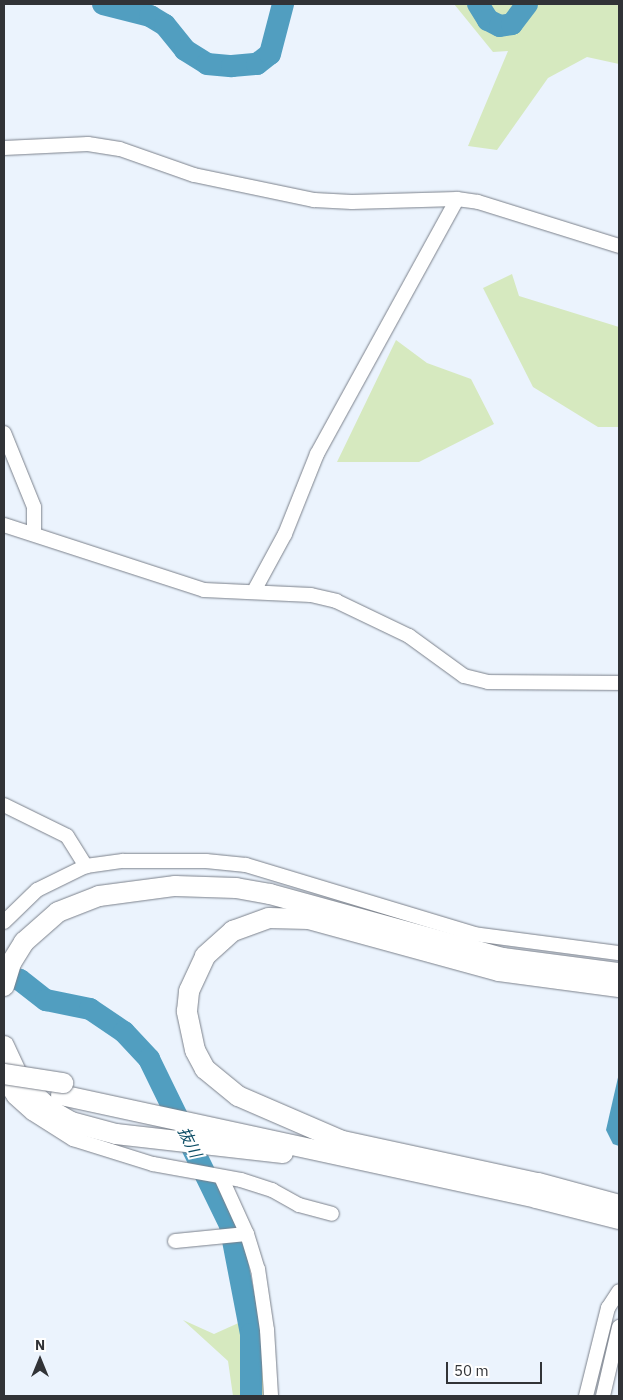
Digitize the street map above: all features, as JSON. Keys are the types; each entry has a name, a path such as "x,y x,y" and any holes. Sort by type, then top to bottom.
{"highway":[{"path":"4,986 11,963 24,942 58,912 84,900 155,886 202,885 236,888 308,903 503,958 619,973"},
{"path":"341,1149 238,1096 205,1069 195,1050 187,1011 189,992 205,956 233,931 269,918 309,919 482,968 619,987"},
{"path":"4,1046 20,1081 52,1111 93,1130 154,1139 233,1133 341,1149 619,1220"},
{"path":"4,1074 62,1089 134,1104 233,1133 341,1149 538,1183 619,1205"},
{"path":"4,1086 62,1089"}],"street":[{"path":"4,148 88,144 120,150 194,175 314,200 352,202 457,199 478,202 619,246"},
{"path":"254,591 284,534 317,454 457,199"},
{"path":"4,433 34,508 34,532"},
{"path":"4,524 34,532 176,583 204,590 311,595 336,601 409,636 464,676 488,682 619,683"},
{"path":"4,804 67,836 86,866"},
{"path":"4,922 37,890 86,866 123,861 197,861 246,865 474,934 526,944 619,953"},
{"path":"4,1082 14,1097 32,1113 73,1139 153,1164 220,1177 272,1190 299,1205 332,1214"},
{"path":"220,1177 242,1235 258,1270 267,1330 271,1396"},
{"path":"175,1241 242,1235"},
{"path":"586,1396 608,1308 619,1291"},
{"path":"603,1396 619,1327"}],"green space":[{"path":"454,4 619,4 619,64 587,57 548,78 497,150 468,146 508,51 493,52"},
{"path":"512,274 519,296 619,327 619,427 598,427 533,387 483,288"},
{"path":"396,340 427,363 471,379 494,424 419,462 337,462"},
{"path":"254,1316 269,1355 275,1396 233,1396 228,1361 183,1320 214,1334"}],"water":[{"path":"619,1073 619,1146 613,1144 606,1130"}],"waterway":[{"path":"103,4 150,16 165,25 185,50 207,64 232,66 257,64 270,54 283,4"},
{"path":"478,4 488,20 500,26 512,24 527,4"},
{"name":"抜川","path":"4,974 20,980 46,1000 90,1009 124,1032 149,1059 230,1225 251,1334 251,1396"}]}
